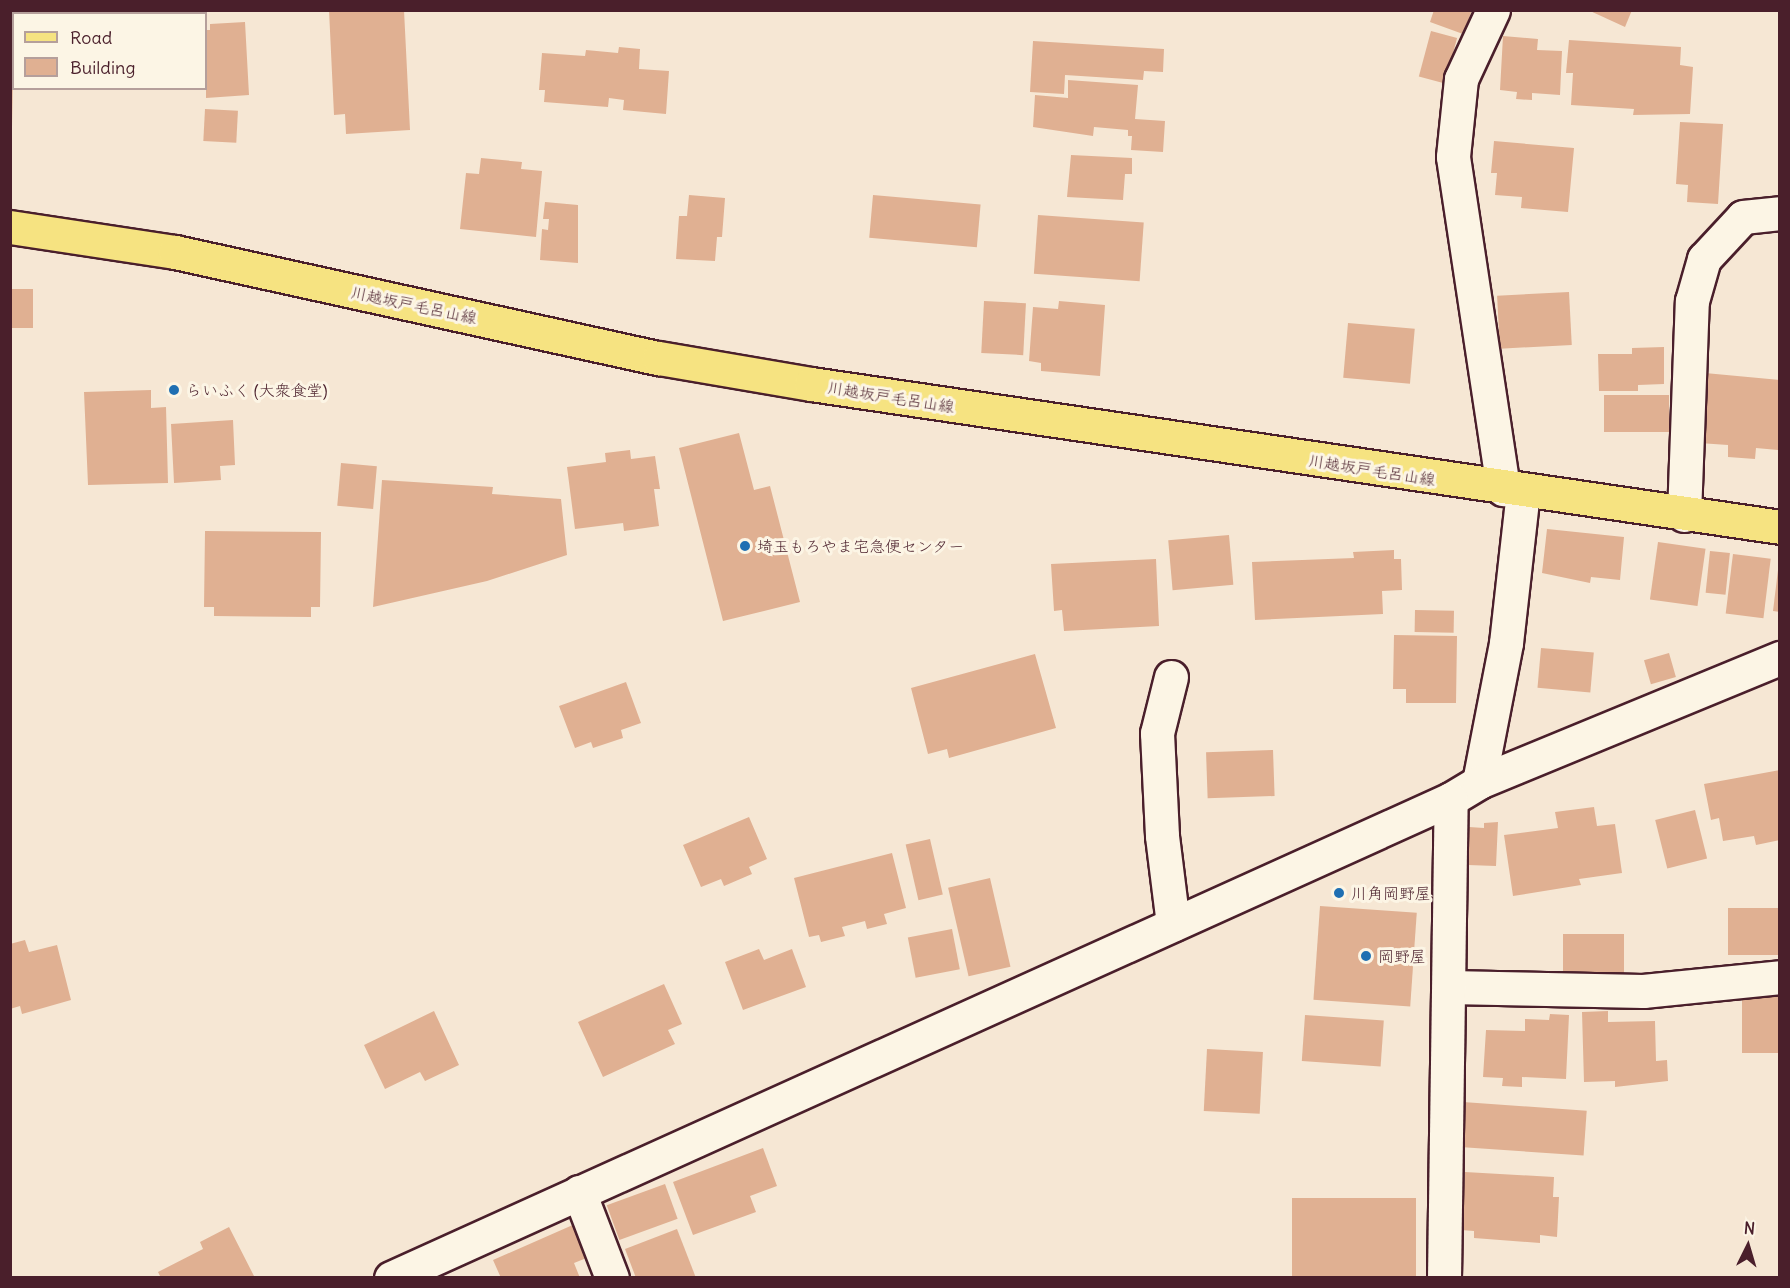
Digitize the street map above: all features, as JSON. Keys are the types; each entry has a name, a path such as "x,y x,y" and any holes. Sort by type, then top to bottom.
{"main road":[{"name":"川越坂戸毛呂山線","path":"10,227 175,252 694,364 1513,490 1779,527"}],"street":[{"path":"1479,782 1506,643 1513,490 1453,157 1461,79 1492,10"},
{"path":"1684,515 1692,301 1704,260 1743,217 1779,213"},
{"path":"391,1278 1451,799 1479,782 1779,658"},
{"path":"1171,677 1157,732 1162,836 1173,924"},
{"path":"1444,1278 1451,799"},
{"path":"1449,987 1643,991 1779,977"},
{"path":"579,1192 612,1278"}],"building":[{"path":"81,10 171,10 171,12 81,12"},
{"path":"329,10 404,10 410,130 346,134 345,114 334,115"},
{"path":"1434,10 1472,10 1463,34 1430,22"},
{"path":"1588,10 1632,10 1625,27"},
{"path":"245,22 249,95 206,98 207,30 210,30 210,24"},
{"path":"1431,31 1457,38 1445,83 1419,76"},
{"path":"1503,36 1538,39 1537,50 1562,51 1560,95 1532,93 1532,100 1516,99 1517,92 1500,90"},
{"path":"1569,40 1681,47 1680,65 1693,67 1690,114 1633,115 1634,109 1571,105 1573,73 1566,73"},
{"path":"1033,41 1164,49 1163,72 1144,71 1143,80 1065,75 1064,94 1030,92"},
{"path":"619,47 640,49 639,69 669,71 666,114 623,110 624,100 609,98 608,107 544,102 545,90 539,90 542,53 585,56 586,50 618,53"},
{"path":"1068,80 1138,85 1135,119 1165,121 1163,152 1131,150 1132,136 1128,136 1128,130 1094,127 1093,136 1033,127 1035,95 1068,98"},
{"path":"10,81 13,90 12,127 10,127"},
{"path":"205,109 238,111 236,143 203,141"},
{"path":"1680,122 1723,124 1718,204 1687,202 1688,185 1676,184"},
{"path":"1494,141 1574,148 1568,212 1521,208 1522,197 1495,195 1497,173 1491,173"},
{"path":"1071,155 1132,158 1132,174 1125,174 1123,200 1067,197"},
{"path":"481,158 522,162 521,169 542,171 536,237 460,229 466,173 479,174"},
{"path":"689,195 725,198 722,237 717,237 715,261 676,259 679,216 687,216"},
{"path":"873,195 981,204 977,247 869,238"},
{"path":"545,202 578,205 578,263 540,260 542,229 548,230 549,219 543,219"},
{"path":"1038,215 1144,222 1140,281 1034,274"},
{"path":"10,289 33,289 33,328 10,328"},
{"path":"1569,292 1572,345 1500,349 1497,296"},
{"path":"984,301 1026,303 1023,355 981,353"},
{"path":"1059,301 1105,305 1100,376 1041,371 1041,363 1029,361 1033,307 1058,309"},
{"path":"1348,323 1415,329 1410,384 1343,378"},
{"path":"1664,347 1664,384 1638,385 1638,391 1599,391 1598,354 1632,354 1632,348"},
{"path":"1705,373 1780,380 1778,450 1756,448 1755,459 1728,457 1728,445 1699,443"},
{"path":"151,390 151,408 166,407 168,483 88,485 84,392"},
{"path":"1604,395 1669,395 1669,432 1604,432"},
{"path":"233,420 235,465 220,466 221,480 174,483 171,424"},
{"name":"埼玉もろやま宅急便センター","path":"739,433 754,490 770,486 800,602 723,621 679,448"},
{"path":"630,450 631,459 655,456 660,489 654,489 659,526 624,531 623,523 575,529 567,467 606,462 605,453"},
{"path":"341,463 377,466 373,509 337,506"},
{"path":"382,480 493,487 492,494 561,499 567,555 487,581 373,607"},
{"path":"1547,529 1624,537 1620,580 1591,577 1590,583 1542,573"},
{"path":"205,531 321,532 320,607 311,607 311,617 214,616 214,607 204,607"},
{"path":"1229,535 1233,585 1173,590 1168,540"},
{"path":"1658,542 1706,549 1697,606 1650,599"},
{"path":"1394,550 1394,559 1401,559 1402,590 1382,591 1383,614 1255,620 1252,562 1354,558 1353,552"},
{"path":"1710,551 1730,553 1726,595 1706,593"},
{"path":"1733,554 1771,559 1763,618 1726,614"},
{"path":"1156,559 1159,626 1064,631 1062,610 1054,611 1051,564"},
{"path":"1778,570 1780,570 1780,612 1773,611"},
{"path":"1415,610 1454,611 1454,633 1415,632"},
{"path":"1394,635 1457,636 1456,703 1406,703 1406,689 1393,689"},
{"path":"1541,648 1594,653 1590,692 1538,688"},
{"path":"1669,653 1676,677 1651,684 1644,660"},
{"path":"1035,654 1056,728 949,758 947,749 928,754 911,688"},
{"path":"626,682 641,723 621,730 623,738 593,748 591,742 575,748 559,706"},
{"path":"1273,750 1275,796 1208,798 1206,752"},
{"path":"1780,770 1780,840 1756,845 1754,836 1723,841 1719,818 1711,820 1704,784"},
{"path":"1594,807 1597,826 1615,824 1622,873 1579,879 1581,885 1513,896 1504,835 1558,828 1555,812"},
{"path":"1695,810 1707,859 1667,868 1655,820"},
{"path":"749,817 767,859 749,867 752,874 724,886 721,879 701,887 683,845"},
{"path":"1498,822 1496,866 1468,865 1469,827 1484,828 1484,823"},
{"path":"930,839 943,895 918,900 906,845"},
{"path":"892,853 906,908 884,914 887,924 867,929 865,921 842,927 845,936 821,942 819,935 809,937 794,878"},
{"path":"990,878 1010,967 969,976 948,888"},
{"name":"岡野屋","path":"1320,906 1417,913 1410,1007 1313,1000"},
{"path":"1728,908 1780,908 1780,955 1728,955"},
{"path":"952,929 960,969 916,978 908,938"},
{"path":"1563,934 1624,934 1624,973 1563,973"},
{"path":"25,940 29,952 57,945 71,1000 22,1014 20,1006 10,1009 10,944"},
{"path":"759,949 764,960 792,949 806,987 743,1010 725,962"},
{"path":"664,984 682,1024 668,1030 675,1044 603,1077 578,1022"},
{"path":"1742,993 1780,993 1780,1053 1742,1053"},
{"path":"434,1011 459,1065 425,1081 420,1072 385,1089 364,1045"},
{"path":"1608,1011 1608,1022 1655,1021 1656,1061 1667,1060 1668,1081 1615,1087 1615,1081 1584,1082 1582,1012"},
{"path":"1550,1014 1569,1015 1566,1079 1522,1077 1522,1087 1502,1086 1503,1078 1483,1077 1486,1030 1525,1031 1525,1019 1549,1020"},
{"path":"1305,1015 1384,1021 1381,1066 1302,1061"},
{"path":"1207,1049 1263,1052 1260,1114 1204,1111"},
{"path":"1463,1102 1587,1111 1584,1156 1460,1147"},
{"path":"763,1148 777,1186 750,1196 756,1212 693,1235 673,1182"},
{"path":"1465,1172 1554,1177 1553,1197 1559,1197 1557,1237 1540,1235 1540,1243 1474,1238 1474,1231 1461,1230"},
{"path":"665,1184 678,1219 619,1240 607,1205"},
{"path":"1292,1198 1416,1198 1416,1278 1292,1278"},
{"path":"575,1224 589,1257 574,1263 580,1278 501,1278 493,1260"},
{"path":"229,1227 254,1276 161,1278 158,1272 203,1249 200,1242"},
{"path":"677,1229 696,1278 636,1278 625,1249"}],"place":[{"name":"らいふく (大衆食堂)","path":"174,390"},
{"name":"埼玉もろやま宅急便センター","path":"745,546"},
{"name":"川角岡野屋","path":"1339,893"},
{"name":"岡野屋","path":"1366,956"}]}
